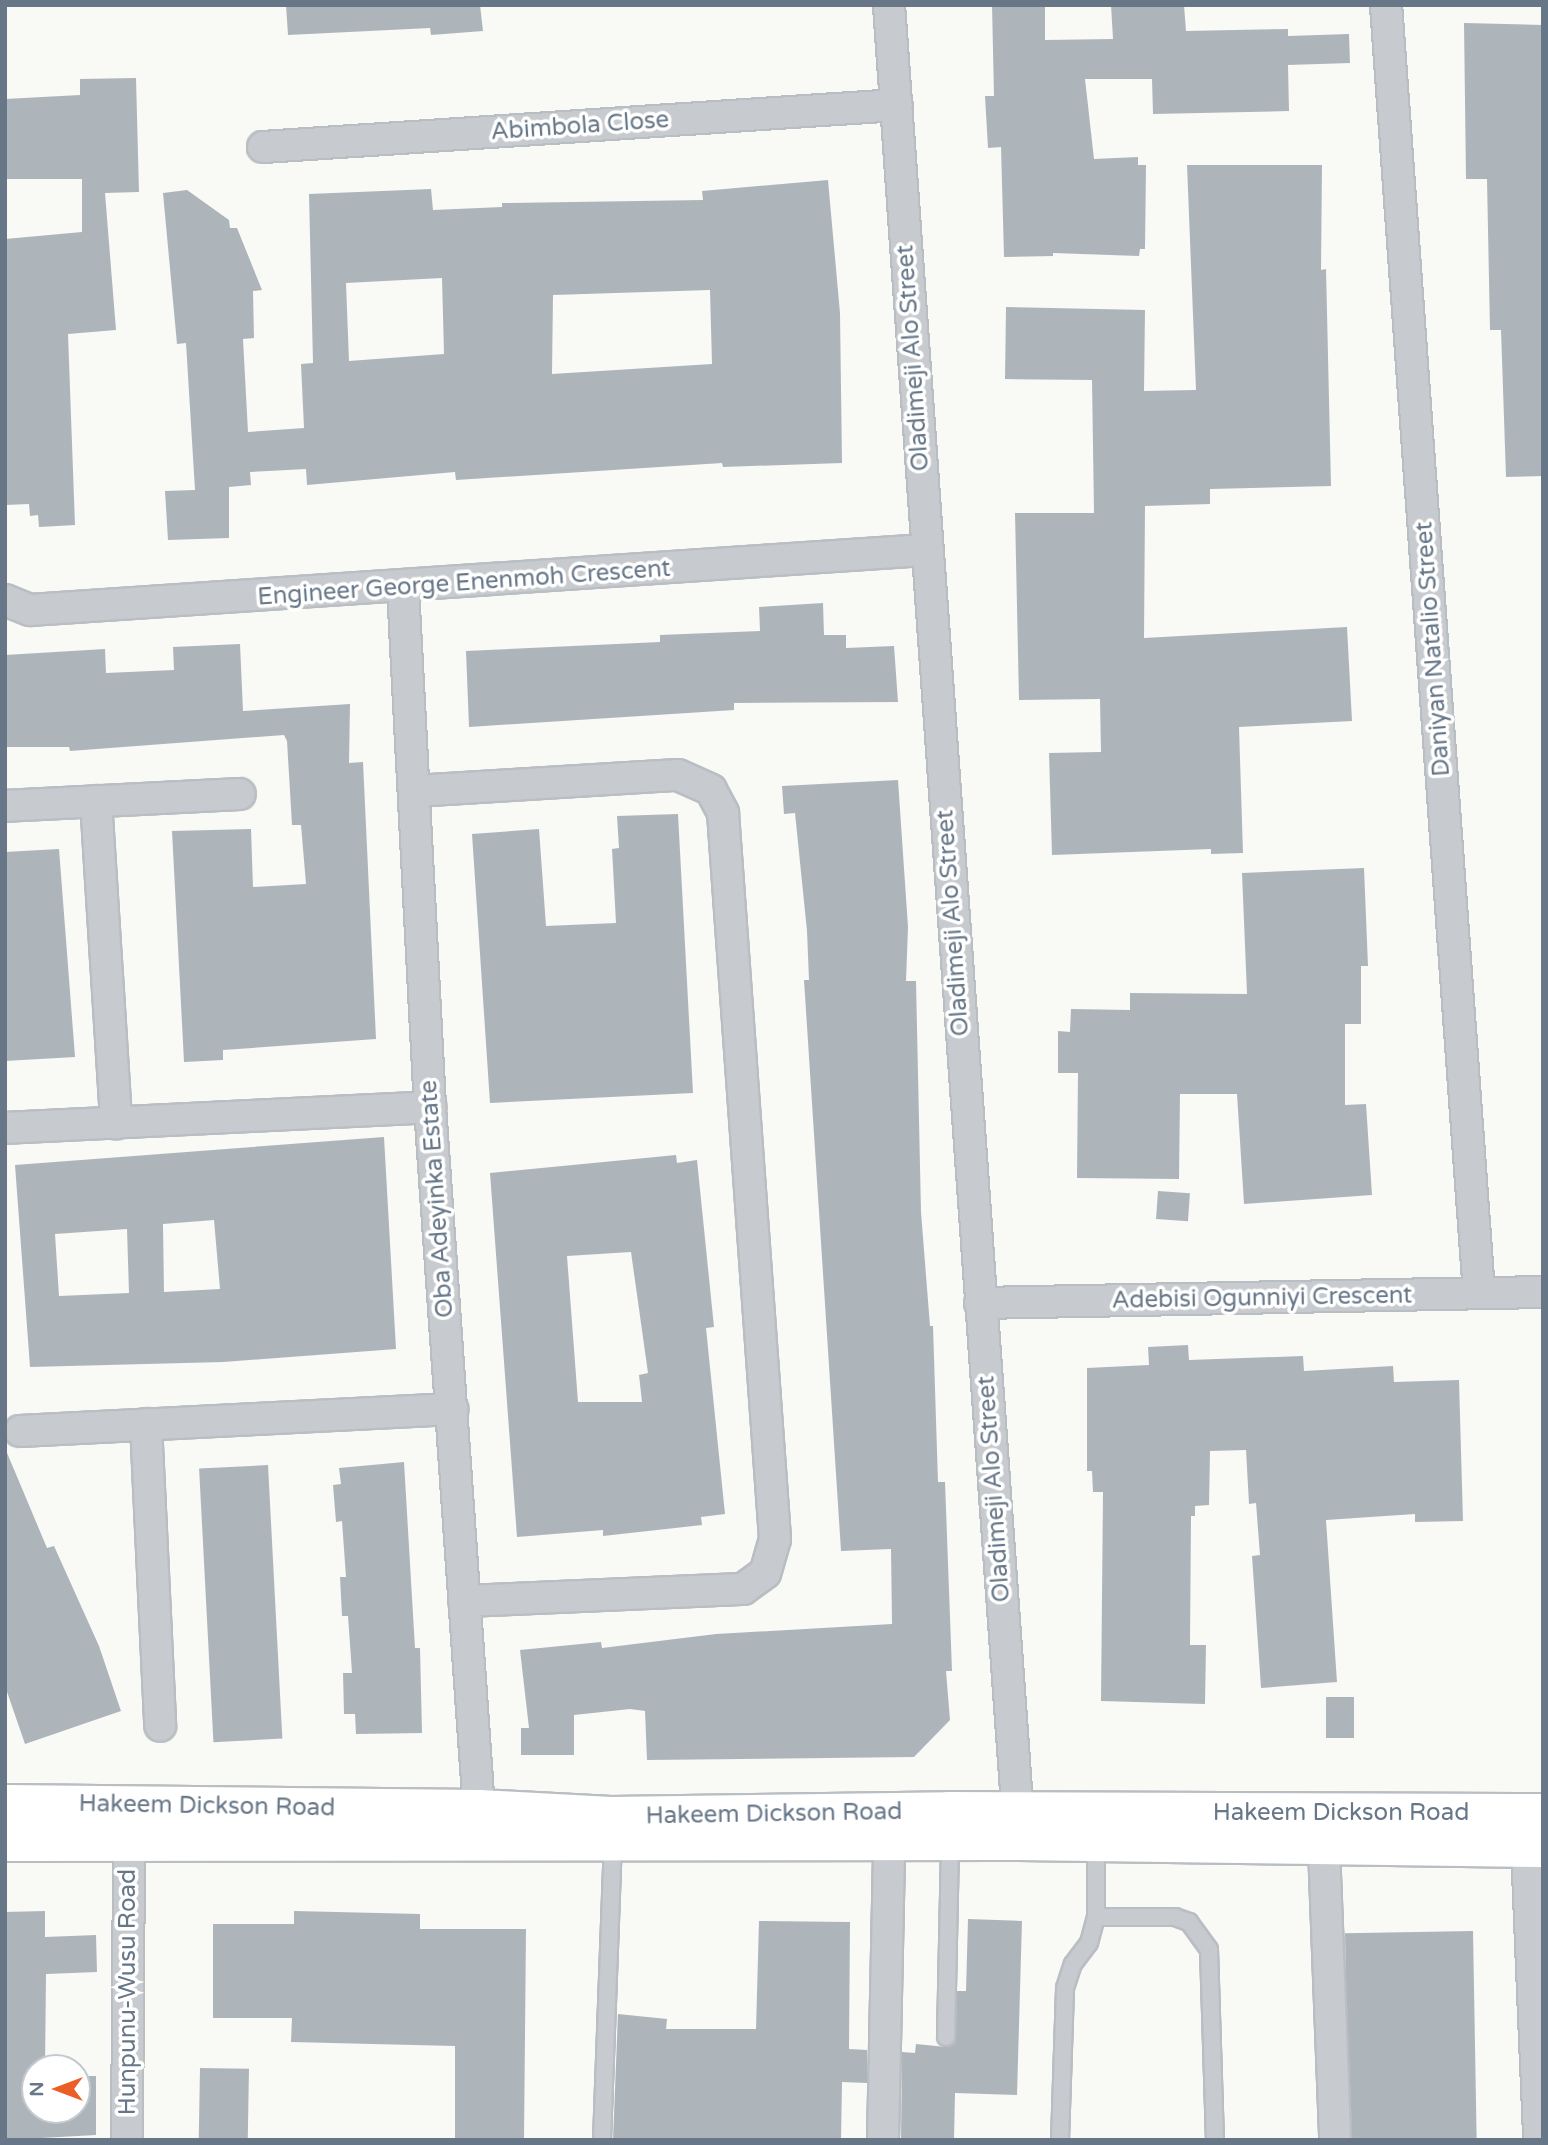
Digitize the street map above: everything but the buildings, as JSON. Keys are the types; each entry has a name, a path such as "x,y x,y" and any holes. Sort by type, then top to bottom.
{"main road":[{"name":"Hakeem Dickson Road","path":"5,1804 479,1809 611,1816 1019,1828 1543,1813"},
{"name":"Hakeem Dickson Road","path":"5,1842 950,1844 1019,1828 1096,1843 1324,1848 1535,1848"}],"street":[{"name":"Oladimeji Alo Street","path":"890,5 925,550 1019,1828"},
{"name":"Daniyan Natalio Street","path":"1386,5 1479,1293"},
{"name":"Abimbola Close","path":"263,147 897,105"},
{"name":"Engineer George Enenmoh Crescent","path":"5,600 30,610 403,588 925,550"},
{"name":"Oba Adeyinka Estate","path":"403,588 430,1107 479,1809"},
{"path":"414,791 678,775 711,790 723,813 775,1539 765,1573 743,1590 464,1601"},
{"path":"5,806 240,794"},
{"path":"96,801 116,1123"},
{"path":"5,1128 430,1107"},
{"name":"Adebisi Ogunniyi Crescent","path":"981,1303 1543,1292"},
{"path":"20,1431 452,1409"},
{"path":"146,1424 160,1726"},
{"path":"883,2140 889,1842"},
{"name":"Hunpunu-Wusu Road","path":"127,2140 129,1844"},
{"path":"1324,1848 1335,2140"},
{"path":"1535,1848 1539,2140"}],"lane":[{"path":"602,2140 613,1843"},
{"path":"1060,2140 1065,1989 1073,1964 1089,1943 1096,1917 1096,1843"},
{"path":"946,2037 950,1844"},
{"path":"1096,1917 1175,1917 1189,1922 1209,1950 1215,2140"}]}
